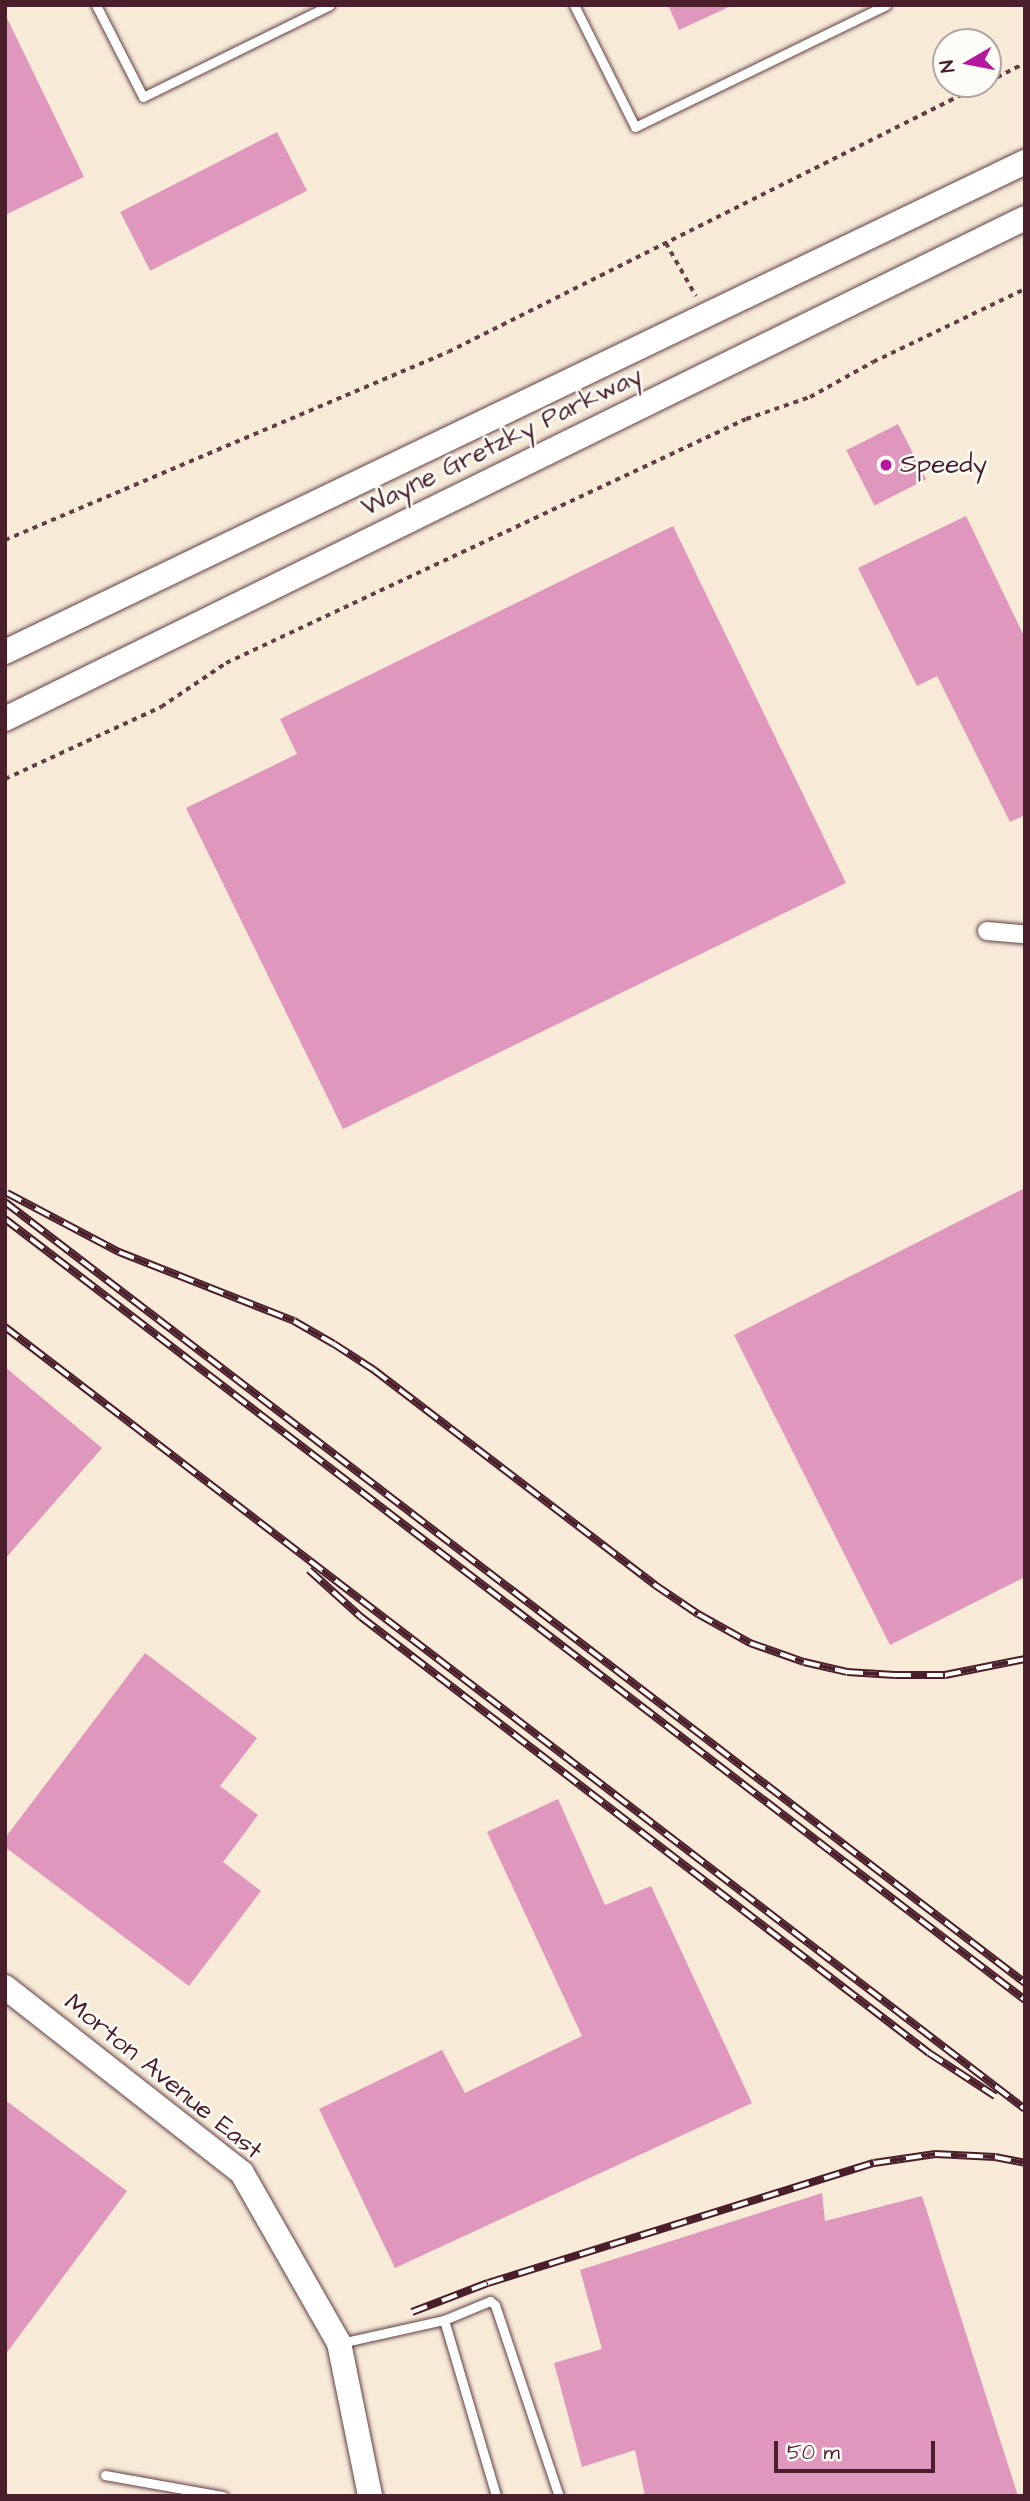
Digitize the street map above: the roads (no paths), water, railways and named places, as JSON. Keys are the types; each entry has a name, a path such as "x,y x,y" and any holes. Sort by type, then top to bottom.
{"main road":[{"name":"Wayne Gretzky Parkway","path":"5,652 1025,162"},
{"name":"Wayne Gretzky Parkway","path":"5,719 1025,218"},
{"name":"Morton Avenue East","path":"5,1987 242,2173 339,2343 370,2496"}],"street":[{"path":"987,931 1025,934"}],"lane":[{"path":"96,5 143,96 330,5"},
{"path":"574,5 635,127 886,5"},
{"path":"339,2343 443,2320 489,2301 495,2305 559,2496"},
{"path":"443,2320 496,2496"},
{"path":"105,2475 223,2496"}],"railway":[{"path":"7,1193 119,1252 294,1321 334,1344 374,1370 655,1585 698,1614 750,1643 804,1662 847,1672 895,1675 945,1675 1025,1659"},
{"path":"5,1202 1025,1983"},
{"path":"5,1219 1025,2000"},
{"path":"5,1327 1025,2109"},
{"path":"309,1570 361,1617 929,2053 995,2096"},
{"path":"412,2312 488,2283 874,2163 935,2154 995,2157 1025,2163"}],"place":[{"name":"Speedy","path":"886,465"}]}
